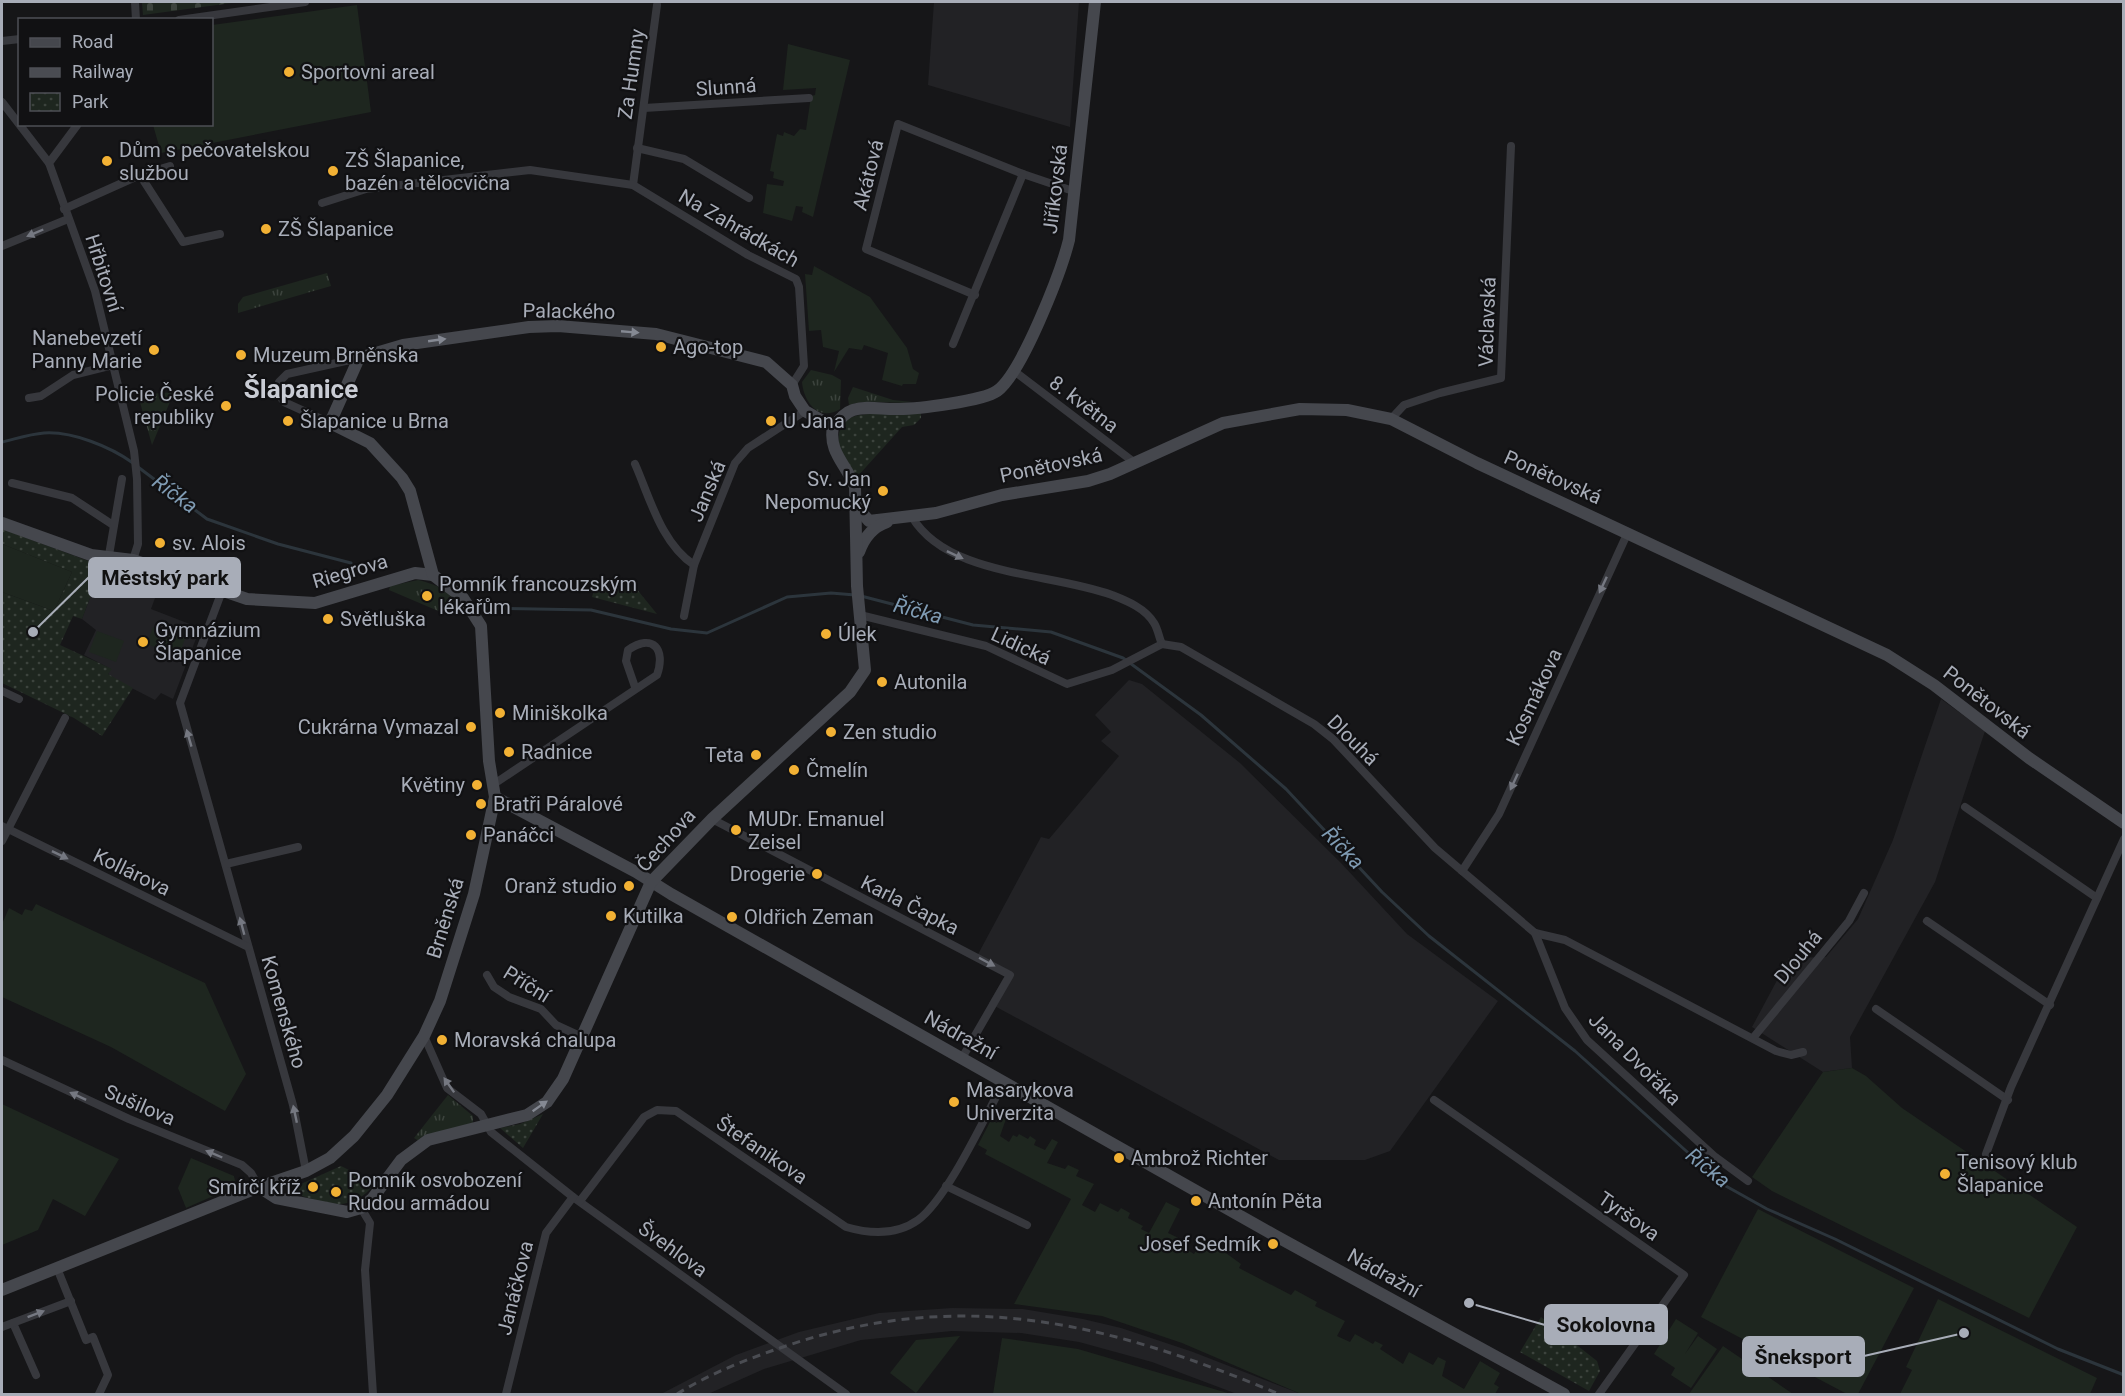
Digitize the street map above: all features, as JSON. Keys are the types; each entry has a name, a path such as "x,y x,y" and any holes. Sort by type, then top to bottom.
{"street":[{"path":"135,2 136,18"},
{"path":"193,18 305,2"},
{"name":"Jiříkovská","path":"833,427 842,415 854,410 900,410 991,395 1008,381 1061,270 1069,240 1095,2"},
{"name":"Za Humny","path":"637,147 657,5"},
{"path":"2,41 18,39"},
{"name":"Slunná","path":"644,108 809,98"},
{"name":"Hřbitovní","path":"2,102 18,123"},
{"name":"Akátová","path":"975,295 866,249 898,124 1023,174 1076,192"},
{"name":"Hřbitovní","path":"20,126 49,163 94,291 113,364 135,457 138,544 133,560"},
{"path":"49,163 77,126"},
{"path":"633,185 637,147"},
{"name":"Na Zahrádkách","path":"637,147 684,159 749,198"},
{"name":"Václavská","path":"1391,419 1404,405 1440,393 1501,378 1511,147"},
{"path":"64,209 140,175 170,166"},
{"name":"Na Zahrádkách","path":"322,203 366,189 530,170 633,185 748,255 796,279 799,287 804,366 792,384"},
{"path":"953,344 1023,174"},
{"path":"140,175 183,242 220,234"},
{"path":"2,246 68,219"},
{"name":"Palackého","path":"359,358 404,345 529,327 558,326 656,334 766,362 792,384"},
{"path":"330,423 359,358"},
{"path":"359,358 287,374 279,382 279,395 284,402 370,443 402,478 410,491 433,575"},
{"path":"29,398 41,396 73,375 113,364"},
{"name":"8. května","path":"1014,371 1135,463"},
{"path":"792,384 795,396 806,411 833,427"},
{"name":"Ponětovská","path":"896,519 936,513 1002,495 1088,481 1135,463 1223,423 1260,415 1323,409 1369,413 1391,419 1477,463 1628,532 1902,663 2029,758 2124,823"},
{"name":"Janská","path":"684,616 694,565 735,463 748,448 806,411"},
{"name":"Čechova","path":"361,1208 372,1199 401,1160 428,1140 526,1115 547,1102 563,1079 651,882 712,819 850,692 864,670 858,586 855,487 850,474 835,453 830,441 833,427"},
{"path":"635,464 665,534 684,558 694,565"},
{"path":"109,555 122,479"},
{"path":"12,483 72,498 113,525"},
{"path":"856,506 869,521 896,519"},
{"path":"912,517 930,541 968,561 1081,585 1126,600 1154,622 1161,644"},
{"path":"857,559 863,541 870,531 882,523 896,519"},
{"name":"Riegrova","path":"2,523 92,555 109,555 133,560 247,599 315,603 415,573 433,575"},
{"name":"Kosmákova","path":"1462,871 1499,814 1628,532"},
{"name":"Brněnská","path":"2,1290 259,1187 306,1171 330,1158 354,1136 387,1095 424,1036 440,1000 474,894 494,791 489,761 481,626 463,598 433,575"},
{"name":"Komenského","path":"222,591 180,703 293,1105 306,1171"},
{"name":"Lidická","path":"860,611 986,646 1067,684 1112,670 1161,644"},
{"path":"494,791 635,687 657,675 662,659 659,649 649,643 638,643 628,650 626,662 635,687"},
{"name":"Dlouhá","path":"1161,644 1181,647 1314,724 1333,740 1435,848 1535,933 1565,940 1776,1051 1791,1055 1803,1052"},
{"path":"2,690 19,699"},
{"path":"2,842 4,828 65,718"},
{"name":"Nádražní","path":"494,791 1274,1235 1564,1395"},
{"path":"1965,807 2097,898"},
{"name":"Karla Čapka","path":"712,819 1010,975 962,1058"},
{"name":"Kollárova","path":"4,828 248,947"},
{"path":"1986,1154 2007,1100 2124,838"},
{"path":"226,864 298,847"},
{"name":"Dlouhá","path":"1753,1038 1849,921 1864,893"},
{"path":"1927,921 2050,1005"},
{"name":"Jana Dvořáka","path":"1535,933 1565,1008 1587,1040 1714,1156 1748,1181"},
{"name":"Příční","path":"487,975 494,987 509,997 541,1010 556,1025 582,1037"},
{"path":"1876,1009 2007,1100"},
{"path":"424,1036 447,1088 481,1114 485,1125"},
{"name":"Sušilova","path":"2,1060 129,1119 242,1165 251,1173 259,1187"},
{"name":"Štefanikova","path":"576,1199 644,1117 657,1110 676,1111 846,1227 864,1233 890,1232 917,1220 936,1201 1004,1082"},
{"name":"Tyršova","path":"1434,1100 1684,1275 1599,1395"},
{"name":"Švehlova","path":"485,1125 576,1199 846,1395"},
{"path":"946,1186 1027,1225"},
{"path":"259,1187 276,1198 347,1212 361,1208 370,1223 365,1281 373,1395"},
{"name":"Janáčkova","path":"506,1395 546,1233 576,1199"},
{"path":"57,1268 86,1340 93,1337 108,1375 99,1395"},
{"path":"2,1327 71,1301"},
{"path":"13,1323 36,1376"}],"shaded area":[{"path":"934,2 1079,2 1070,127 928,85"},
{"name":"Gymnázium Šlapanice","path":"124,563 162,579 151,609 200,628 173,699 161,693 155,700 118,681 108,674 111,669 84,655 96,630 82,619 102,566"},
{"path":"1129,680 1142,684 1240,763 1341,863 1407,934 1498,1001 1390,1151 1365,1160 1279,1160 989,1003 1007,972 976,958 1041,837 1049,839 1119,756 1101,741 1111,732 1095,715"},
{"path":"1941,699 1985,731 1935,882 1850,1037 1852,1068 1823,1072 1752,1027 1789,958 1826,957 1858,919 1893,840"},
{"path":"952,1308 1023,1309 1121,1328 1193,1352 1301,1394 1237,1394 1152,1362 1079,1342 1021,1333 952,1331 861,1340 764,1369 708,1394 661,1394 736,1355 799,1332 879,1313"}],"green space":[{"path":"142,2 239,2 143,15"},
{"name":"Sportovni areal","path":"357,5 371,112 161,153 153,126 213,126 213,25"},
{"path":"788,44 850,60 813,217 802,212 803,207 796,206 792,221 763,213 767,184 783,186 784,181 773,178 774,172 770,171 777,134 783,136 784,132 794,136 800,129 806,130 811,96 815,95 816,88 783,90"},
{"path":"814,266 870,297 907,348 913,369 919,373 916,384 903,384 902,386 882,380 888,353 864,345 862,350 849,348 834,372 839,351 823,347 821,330 809,331 805,274 812,275"},
{"path":"327,273 331,286 238,313 238,304 243,297"},
{"path":"811,370 832,375 841,380 840,409 825,413 819,412 809,403 802,382"},
{"path":"853,387 893,400 912,402 864,402 849,405 848,398"},
{"path":"174,392 152,445 138,395"},
{"path":"921,413 921,418 914,425 902,427 857,477 844,457 839,444 840,429 844,421 860,415"},
{"path":"2,529 102,566 82,619 73,616 60,645 112,669 108,674 133,688 102,736 74,718 2,683 2,592 54,611 72,572 2,544"},
{"path":"2,544 72,572 54,611 2,592"},
{"path":"418,580 447,591 458,601 464,614 443,613 389,590 390,586"},
{"path":"635,587 657,614 592,597 594,590"},
{"path":"153,627 185,638 179,656 147,644"},
{"path":"97,631 124,641 116,662 89,652"},
{"path":"36,904 205,983 246,1074 225,1111 111,1047 2,997 2,924 9,908 22,915 25,909 32,911"},
{"path":"1852,1068 1866,1076 1902,1108 2077,1227 2029,1318 1772,1191 1752,1177 1823,1072"},
{"path":"448,1095 473,1116 473,1123 419,1141 414,1138"},
{"path":"2,1104 119,1159 85,1216 53,1199 38,1230 2,1245"},
{"path":"543,1114 523,1148 500,1128 520,1124"},
{"path":"1001,1116 1006,1119 1000,1136 1009,1142 1013,1135 1017,1137 1019,1134 1028,1139 1030,1136 1036,1140 1034,1145 1045,1150 1052,1139 1058,1142 1047,1163 1065,1169 1068,1165 1079,1170 1076,1176 1094,1184 1082,1205 1095,1212 1100,1203 1118,1212 1121,1208 1130,1213 1128,1218 1143,1226 1141,1229 1149,1233 1166,1202 1180,1209 1168,1233 1187,1242 1184,1248 1194,1254 1204,1237 1241,1264 1239,1268 1291,1295 1295,1290 1317,1302 1315,1306 1345,1321 1337,1336 1350,1342 1355,1334 1373,1344 1375,1341 1383,1345 1380,1349 1403,1364 1409,1352 1433,1365 1438,1357 1446,1361 1442,1376 1464,1389 1480,1361 1500,1373 1494,1384 1499,1387 1495,1394 1301,1394 1182,1343 1102,1316 1014,1304 1071,1199 985,1154 987,1150 978,1145 991,1120 997,1123"},
{"path":"191,1158 234,1176 236,1186 186,1208 178,1188"},
{"path":"341,1166 375,1183 366,1193 348,1203 328,1203 295,1194 294,1187"},
{"path":"1758,1209 1914,1288 1858,1394 1847,1394 1701,1317"},
{"path":"1938,1299 2097,1378 2090,1394 1900,1394 1912,1370 1906,1367"},
{"path":"1541,1317 1597,1361 1600,1371 1589,1391 1520,1352"},
{"path":"1676,1319 1698,1333 1685,1354 1698,1336 1717,1349 1691,1388 1671,1375 1675,1368 1654,1354"},
{"path":"960,1336 916,1393 890,1373 916,1340"},
{"path":"1002,1338 1078,1349 1231,1394 993,1394"},
{"path":"1723,1346 1793,1394 1689,1394"}],"waterway":[{"name":"Říčka","path":"2,442 28,435 55,433 79,437 103,446 133,463"},
{"name":"Říčka","path":"138,467 207,519 278,544 351,563"},
{"name":"Říčka","path":"483,608 591,610 671,629 707,633 787,597 831,593 855,595"},
{"name":"Říčka","path":"861,596 973,625 1051,632 1123,658 1201,715 1286,789 1382,892 1429,936 1575,1051 1724,1185 1767,1209 1835,1239 2058,1349 2124,1375"}],"railway":[{"path":"677,1394 714,1374 754,1357 846,1329 910,1319 973,1316 1034,1321 1094,1332 1155,1348 1279,1394"}],"place":[{"name":"Sportovni areal","path":"289,72"},
{"name":"Dům s pečovatelskou službou","path":"107,161"},
{"name":"ZŠ Šlapanice, bazén a tělocvična","path":"333,171"},
{"name":"ZŠ Šlapanice","path":"266,229"},
{"name":"Ago-top","path":"661,347"},
{"name":"Nanebevzetí Panny Marie","path":"154,350"},
{"name":"Muzeum Brněnska","path":"241,355"},
{"name":"Policie České republiky","path":"226,406"},
{"name":"Šlapanice u Brna","path":"288,421"},
{"name":"U Jana","path":"771,421"},
{"name":"Sv. Jan Nepomucký","path":"883,491"},
{"name":"sv. Alois","path":"160,543"},
{"name":"Pomník francouzským lékařům","path":"427,596"},
{"name":"Světluška","path":"328,619"},
{"name":"Městský park","path":"33,632"},
{"name":"Úlek","path":"826,634"},
{"name":"Gymnázium Šlapanice","path":"143,642"},
{"name":"Autonila","path":"882,682"},
{"name":"Miniškolka","path":"500,713"},
{"name":"Cukrárna Vymazal","path":"471,727"},
{"name":"Zen studio","path":"831,732"},
{"name":"Radnice","path":"509,752"},
{"name":"Teta","path":"756,755"},
{"name":"Čmelín","path":"794,770"},
{"name":"Květiny","path":"477,785"},
{"name":"Bratři Páralové","path":"481,804"},
{"name":"MUDr. Emanuel Zeisel","path":"736,830"},
{"name":"Panáčci","path":"471,835"},
{"name":"Drogerie","path":"817,874"},
{"name":"Oranž studio","path":"629,886"},
{"name":"Kutilka","path":"611,916"},
{"name":"Oldřich Zeman","path":"732,917"},
{"name":"Moravská chalupa","path":"442,1040"},
{"name":"Masarykova Univerzita","path":"954,1102"},
{"name":"Ambrož Richter","path":"1119,1158"},
{"name":"Tenisový klub Šlapanice","path":"1945,1174"},
{"name":"Smírčí kříž","path":"313,1187"},
{"name":"Pomník osvobození Rudou armádou","path":"336,1192"},
{"name":"Antonín Pěta","path":"1196,1201"},
{"name":"Josef Sedmík","path":"1273,1244"},
{"name":"Sokolovna","path":"1469,1303"},
{"name":"Šneksport","path":"1964,1333"}],"district":[{"name":"Šlapanice","path":"301,389"}]}
